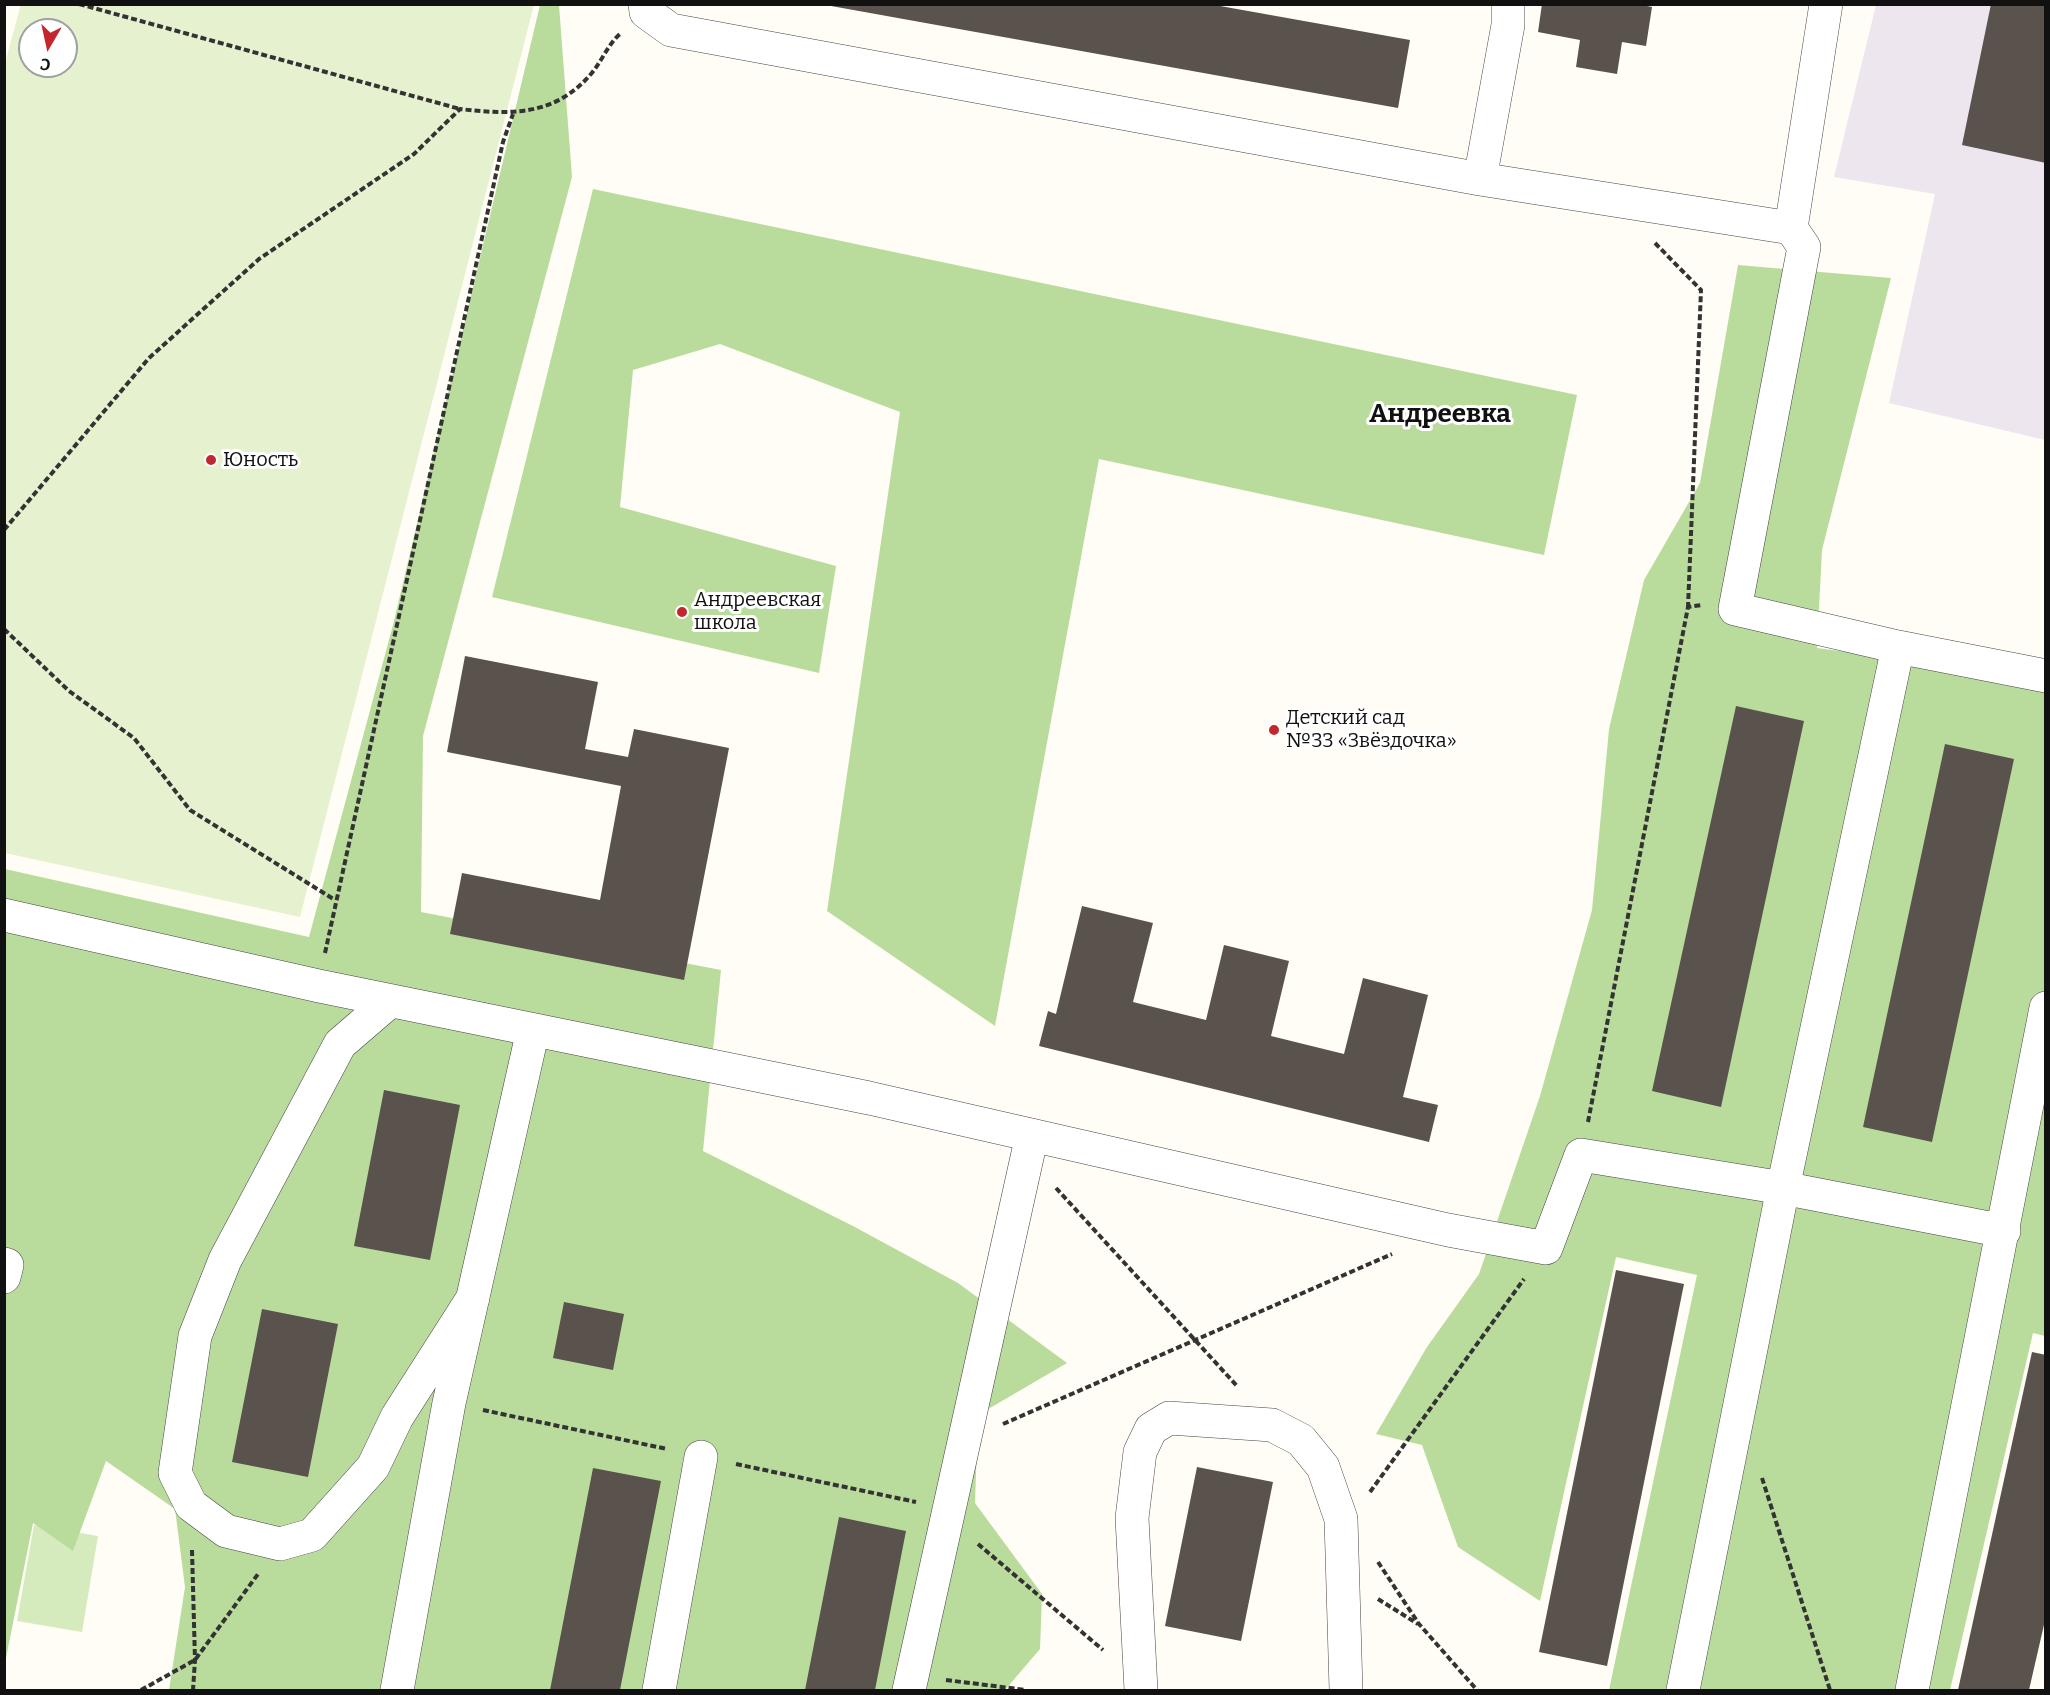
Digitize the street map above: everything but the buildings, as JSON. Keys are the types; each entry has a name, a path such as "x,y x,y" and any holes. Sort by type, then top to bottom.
{"lane":[{"path":"1480,179 1508,25 1509,4"},
{"path":"1826,4 1791,228 1804,247 1735,609 1898,647 2046,676"},
{"path":"646,8 671,30 1480,179 1791,228"},
{"path":"1683,1690 1783,1188 1898,647"},
{"path":"4,915 319,986 869,1098 1030,1146 1546,1248 1581,1155 1783,1188 2004,1231"},
{"path":"390,1001 340,1044 225,1260 195,1336 175,1473 191,1505 226,1531 280,1544 312,1535 373,1467 397,1417 473,1298"},
{"path":"1912,1690 2046,1008"},
{"path":"397,1690 449,1403 533,1030"},
{"path":"910,1683 1030,1146"},
{"path":"4,1264 7,1265 4,1277"},
{"path":"1141,1686 1132,1518 1140,1452 1151,1429 1169,1418 1272,1425 1301,1440 1323,1467 1341,1519 1346,1690"},
{"path":"659,1690 701,1457"}],"path":[{"path":"80,4 460,109 513,114 558,103 591,75 616,38 646,8"},
{"path":"4,530 149,358 259,259 414,154 460,109"},
{"path":"319,986 335,900 503,142 513,114"},
{"path":"1581,1155 1688,607 1701,290 1652,240"},
{"path":"1688,607 1706,604 1735,609"},
{"path":"4,629 69,691 134,738 190,810 335,900"},
{"path":"1030,1146 1194,1340 1272,1425"},
{"path":"1341,1519 1351,1520 1546,1248"},
{"path":"964,1442 1395,1253"},
{"path":"449,1403 949,1509 967,1535 1141,1686"},
{"path":"1759,1467 1830,1690"},
{"path":"191,1505 195,1660 193,1690"},
{"path":"141,1690 195,1660 280,1544"},
{"path":"1376,1558 1419,1624 1477,1690"},
{"path":"1343,1588 1378,1599 1419,1624"},
{"path":"910,1683 1026,1690"}],"shaded area":[{"path":"1876,5 2045,5 2045,440 1889,403 1935,194 1834,177"}],"green space":[{"name":"Юность","path":"21,4 534,5 300,917 5,853 4,67"},
{"path":"540,5 559,5 572,177 423,736 421,912 721,970 703,1151 853,1226 958,1283 1067,1363 978,1415 975,1503 1042,1594 1040,1649 1005,1690 169,1690 185,1587 175,1509 106,1461 73,1551 33,1523 5,1663 5,869 309,937 393,625"},
{"path":"593,189 1577,395 1544,555 1099,459 995,1026 827,911 900,412 720,344 633,370 620,507 836,566 819,673 492,597"},
{"path":"1738,265 1891,278 1822,550 1817,648 1940,664 2046,665 2045,1336 2033,1333 1950,1690 1609,1690 1697,1275 1616,1257 1540,1601 1458,1547 1422,1445 1376,1434 1427,1347 1479,1274 1540,1096 1592,910 1609,729 1644,580 1700,483"},
{"path":"34,1525 98,1536 82,1632 17,1621"}],"place":[{"name":"Юность","path":"211,460"},
{"name":"Андреевская школа","path":"682,612"},
{"name":"Детский сад №33 «Звёздочка»","path":"1274,730"}],"district":[{"name":"Андреевка","path":"1440,415"}]}
